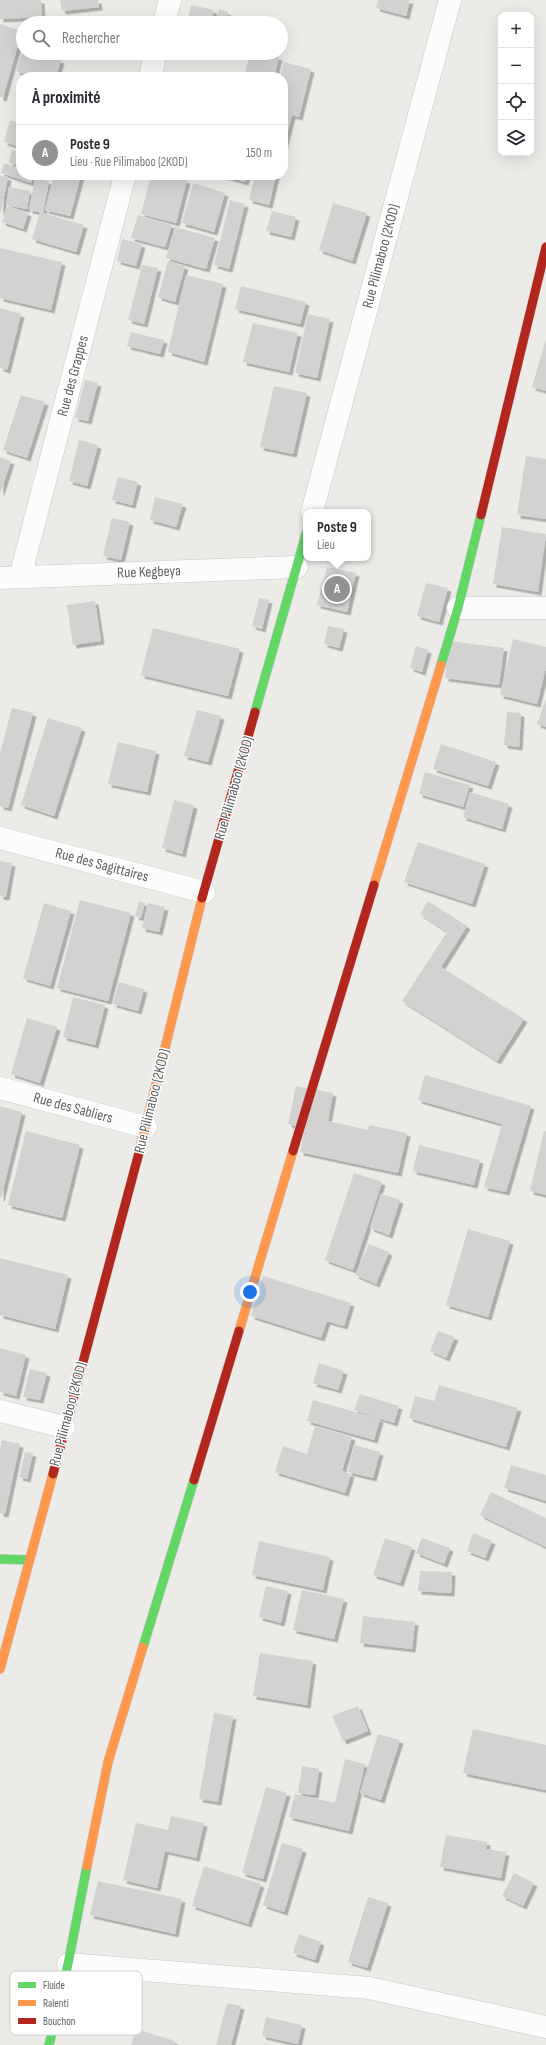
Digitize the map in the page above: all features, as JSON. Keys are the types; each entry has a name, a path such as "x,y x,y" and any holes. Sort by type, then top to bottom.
{"street":[{"path":"166,16 170,0"},
{"name":"Rue Pilimaboo (2KOD)","path":"313,509 450,0"},
{"path":"151,72 154,60"},
{"name":"Rue des Grappes","path":"10,578 124,180"},
{"path":"66,1971 108,1762 458,608 546,247"},
{"name":"Rue Pilimaboo (2KOD)","path":"0,1669 146,1127 204,892 303,545"},
{"name":"Rue Kegbeya","path":"10,578 297,567"},
{"path":"458,608 546,608"},
{"name":"Rue des Sagittaires","path":"0,838 204,892"},
{"name":"Rue des Sabliers","path":"0,1088 146,1127"},
{"path":"0,1411 64,1427"},
{"path":"0,1559 29,1560"},
{"path":"68,1964 369,1988 546,2027"},
{"path":"49,2045 51,2035"}],"building":[{"path":"0,0 41,0 42,16 16,16 16,18 0,19"},
{"path":"60,0 98,0 99,7 62,11"},
{"path":"378,0 410,0 406,16 376,8"},
{"path":"191,5 214,10 213,16 189,16"},
{"path":"219,9 228,12 227,16 217,16"},
{"path":"0,24 16,29 16,52 3,98 0,97"},
{"path":"20,60 61,60 57,72 16,71"},
{"path":"248,60 278,60 275,72 245,72"},
{"path":"284,62 311,69 299,117 292,115 288,130 288,72 281,72"},
{"path":"10,120 16,122 16,146 4,142"},
{"path":"12,150 16,151 16,165 9,163"},
{"path":"4,163 16,167 16,178 1,173"},
{"path":"0,176 8,177 1,212 0,212"},
{"path":"22,180 32,180 31,183"},
{"path":"35,180 49,181 43,213 84,225 76,252 32,239 40,212 29,210"},
{"path":"53,180 80,180 70,216 45,210"},
{"path":"150,180 187,180 176,223 141,214"},
{"path":"254,180 275,180 269,205 249,200"},
{"path":"193,183 225,193 214,232 182,223"},
{"path":"9,187 30,191 27,209 6,205"},
{"path":"230,200 245,204 229,269 214,265"},
{"path":"333,203 367,213 352,261 319,250"},
{"path":"8,206 28,213 23,229 2,222"},
{"path":"272,211 296,217 291,237 266,231"},
{"path":"138,215 172,225 165,247 131,238"},
{"path":"175,227 215,238 206,269 166,258"},
{"path":"122,239 142,244 136,266 117,261"},
{"path":"0,248 62,262 51,310 0,298"},
{"path":"168,261 185,266 175,302 158,297"},
{"path":"142,265 158,268 144,324 128,320"},
{"path":"186,275 223,284 204,362 168,352"},
{"path":"241,286 306,302 300,324 235,309"},
{"path":"0,308 21,314 7,370 0,368"},
{"path":"308,314 330,319 317,378 295,373"},
{"path":"253,323 298,333 289,372 243,362"},
{"path":"131,332 164,340 160,354 127,346"},
{"path":"546,339 546,391 532,387"},
{"path":"85,380 98,383 88,421 75,418"},
{"path":"274,386 307,393 293,454 260,447"},
{"path":"21,395 45,402 27,458 3,450"},
{"path":"79,440 98,445 87,486 69,481"},
{"path":"526,456 546,459 546,519 517,515"},
{"path":"0,457 11,461 0,494"},
{"path":"118,477 138,482 132,505 112,500"},
{"path":"155,497 183,504 176,527 150,520"},
{"path":"112,518 130,522 121,560 103,556"},
{"path":"502,527 546,534 538,592 493,584"},
{"path":"327,567 356,573 347,612 317,605"},
{"path":"426,583 448,588 439,622 417,616"},
{"path":"259,598 269,600 262,629 252,626"},
{"path":"95,601 101,641 73,645 67,605"},
{"path":"328,626 344,629 339,648 324,644"},
{"path":"153,628 240,649 228,696 141,675"},
{"path":"513,639 546,647 546,667 537,704 500,695"},
{"path":"449,641 504,648 499,685 445,678"},
{"path":"416,646 428,650 422,672 410,668"},
{"path":"546,699 546,727 537,724"},
{"path":"12,708 33,713 8,808 0,806 0,753"},
{"path":"197,710 221,716 208,762 184,756"},
{"path":"507,712 521,713 519,747 504,745"},
{"path":"48,718 82,728 54,816 21,805"},
{"path":"118,742 156,751 147,792 108,784"},
{"path":"441,744 496,762 488,786 433,769"},
{"path":"425,772 470,785 463,807 419,794"},
{"path":"470,792 509,804 502,829 463,817"},
{"path":"174,800 194,805 182,854 162,848"},
{"path":"418,842 485,864 472,904 404,882"},
{"path":"0,861 12,863 6,897 0,896"},
{"path":"80,900 131,913 108,1001 57,988"},
{"path":"139,901 145,903 141,918 135,916"},
{"path":"428,901 467,926 441,967 524,1019 497,1061 402,1001 447,932 420,914"},
{"path":"44,903 71,911 50,986 23,978"},
{"path":"148,903 165,907 159,932 142,928"},
{"path":"119,982 144,989 138,1011 113,1004"},
{"path":"73,997 105,1005 95,1045 63,1037"},
{"path":"27,1018 57,1027 40,1083 11,1074"},
{"path":"425,1075 531,1106 506,1192 484,1187 502,1124 418,1100"},
{"path":"296,1086 333,1093 328,1121 368,1130 369,1125 407,1133 398,1173 300,1152 305,1128 288,1124"},
{"path":"0,1106 22,1112 1,1198 0,1198"},
{"path":"26,1131 80,1145 62,1218 8,1205"},
{"path":"544,1131 546,1131 546,1195 530,1191"},
{"path":"419,1145 480,1160 474,1185 413,1171"},
{"path":"354,1173 382,1182 353,1270 325,1260"},
{"path":"381,1194 400,1200 389,1235 370,1228"},
{"path":"468,1229 510,1241 488,1317 446,1305"},
{"path":"369,1244 389,1252 376,1284 355,1275"},
{"path":"0,1258 68,1275 55,1329 0,1315"},
{"path":"263,1276 351,1303 344,1326 327,1321 321,1338 251,1316"},
{"path":"438,1331 455,1337 446,1358 430,1351"},
{"path":"0,1348 26,1355 16,1396 0,1392"},
{"path":"319,1363 344,1371 338,1390 313,1383"},
{"path":"30,1369 47,1373 40,1400 23,1397"},
{"path":"439,1385 518,1408 506,1447 409,1418 415,1396 434,1401"},
{"path":"360,1394 399,1406 394,1423 354,1410"},
{"path":"313,1400 380,1419 374,1440 307,1421"},
{"path":"315,1426 352,1437 342,1471 351,1474 345,1493 275,1472 283,1446 307,1454"},
{"path":"2,1440 20,1444 5,1514 0,1513 0,1450"},
{"path":"354,1445 380,1452 373,1478 348,1472"},
{"path":"25,1452 33,1453 27,1479 19,1477"},
{"path":"511,1465 546,1475 546,1501 504,1488"},
{"path":"491,1492 546,1518 546,1547 480,1515"},
{"path":"473,1533 492,1541 485,1558 467,1551"},
{"path":"385,1538 412,1547 400,1583 373,1575"},
{"path":"422,1538 450,1548 444,1564 416,1553"},
{"path":"259,1541 330,1557 323,1590 252,1575"},
{"path":"420,1571 452,1572 451,1593 418,1591"},
{"path":"266,1586 288,1591 281,1623 259,1617"},
{"path":"302,1590 344,1599 334,1639 293,1630"},
{"path":"363,1616 415,1622 412,1649 360,1643"},
{"path":"260,1653 313,1661 307,1705 253,1696"},
{"path":"358,1706 368,1731 343,1741 332,1716"},
{"path":"214,1713 233,1716 218,1802 199,1799"},
{"path":"473,1729 546,1745 546,1790 463,1773"},
{"path":"378,1734 400,1740 381,1800 360,1793"},
{"path":"345,1759 365,1764 349,1831 289,1817 295,1794 335,1803"},
{"path":"302,1766 319,1769 315,1795 298,1793"},
{"path":"266,1787 287,1793 263,1879 242,1873"},
{"path":"171,1816 204,1823 196,1858 165,1851 157,1888 123,1880 136,1823 168,1830"},
{"path":"446,1835 487,1842 486,1849 506,1852 501,1878 440,1867"},
{"path":"282,1843 303,1849 284,1912 263,1905"},
{"path":"204,1866 261,1884 248,1924 192,1906"},
{"path":"514,1873 534,1883 523,1906 502,1896"},
{"path":"98,1881 182,1899 175,1934 90,1915"},
{"path":"368,1897 388,1903 367,1968 348,1962"},
{"path":"299,1934 321,1942 315,1960 293,1953"},
{"path":"227,2003 241,2006 231,2045 216,2045"},
{"path":"266,2017 302,2025 298,2044 262,2036"},
{"path":"142,2031 175,2041 174,2045 131,2045 134,2035 142,2035"}],"traffic: fast":[{"path":"441,665 458,608 481,515"},
{"path":"255,712 303,544"},
{"path":"143,1647 194,1480"},
{"path":"0,1559 29,1560"},
{"path":"66,1971 87,1866"},
{"path":"49,2045 51,2035"}],"traffic: slow":[{"path":"374,885 441,665"},
{"path":"140,1149 202,898"},
{"path":"239,1331 293,1151"},
{"path":"0,1669 53,1474"},
{"path":"87,1866 108,1762 143,1647"}],"traffic: jam":[{"path":"481,515 546,247"},
{"path":"202,898 255,712"},
{"path":"293,1151 374,885"},
{"path":"53,1474 140,1149"},
{"path":"194,1480 239,1331"}],"place":[{"name":"Poste 9","path":"337,589"}]}
